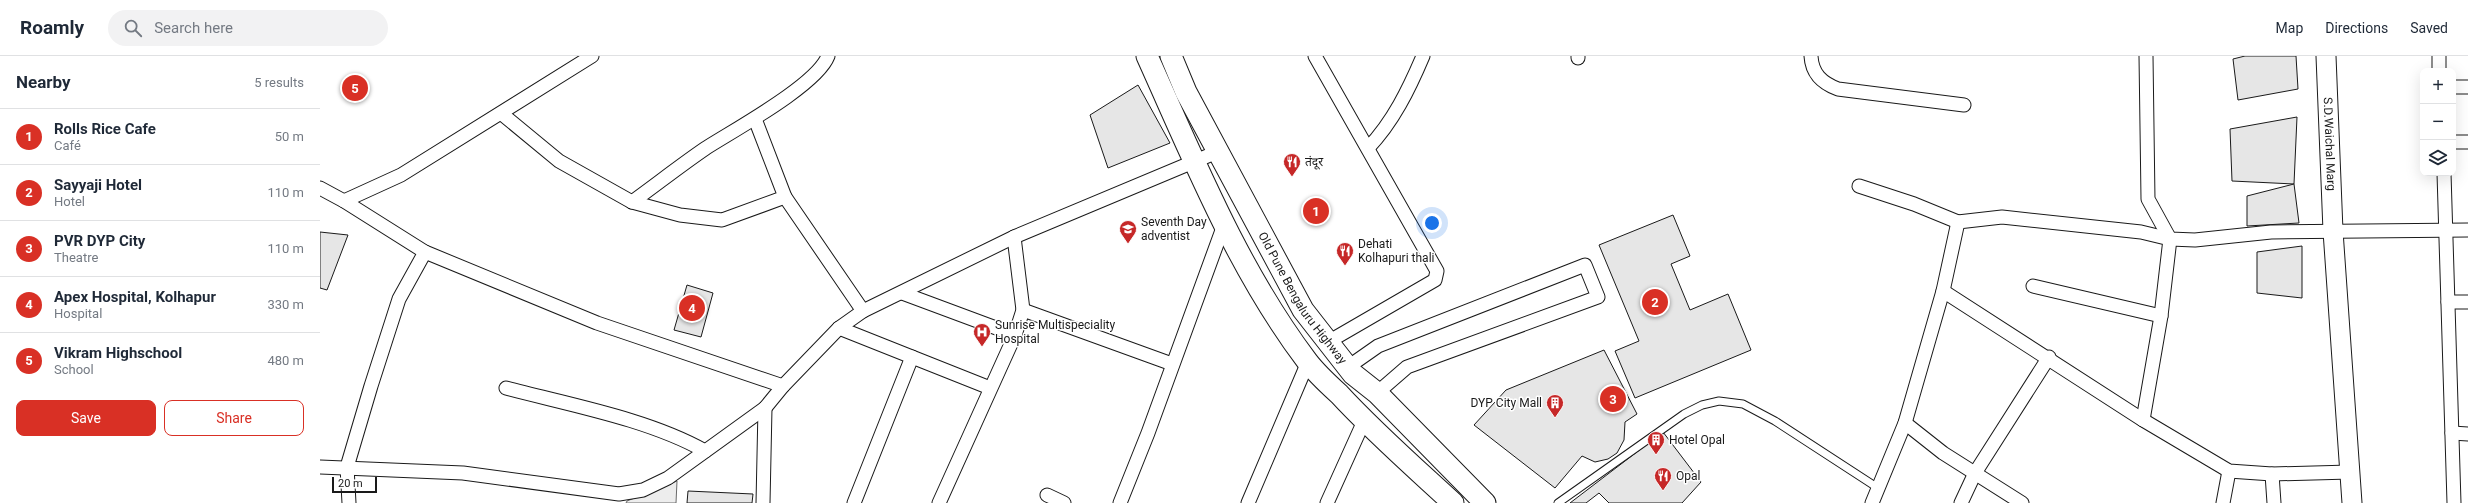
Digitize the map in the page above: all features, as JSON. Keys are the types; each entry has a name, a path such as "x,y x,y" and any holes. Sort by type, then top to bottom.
{"main road":[{"path":"1147,56 1225,222 1281,323 1308,362 1364,421 1453,503"},
{"name":"Old Pune Bengaluru Highway","path":"1171,56 1186,92 1302,310 1363,384 1377,393 1485,503"}],"street":[{"path":"344,201 402,174 502,114 592,56"},
{"path":"632,202 705,149 755,119 818,72 828,56"},
{"path":"1315,56 1437,271 1435,280 1328,342"},
{"path":"1368,148 1384,131 1414,77 1423,56"},
{"path":"1811,56 1811,64 1817,77 1826,85 1838,89 1964,105"},
{"path":"2142,420 2161,316 2170,239 2148,199 2146,56"},
{"name":"S.D.Waichal Marg","path":"2326,56 2333,231 2352,503"},
{"path":"2439,56 2439,68"},
{"path":"2456,87 2468,87"},
{"path":"502,114 559,161 632,202 680,215 722,220 784,197"},
{"path":"755,119 784,197 863,311"},
{"path":"2456,142 2468,142"},
{"path":"320,467 463,473 618,499 643,490 668,478 765,408 783,386 839,328 863,311 1014,237 1217,152"},
{"path":"2444,176 2454,503"},
{"path":"1859,186 1914,204 1958,222 2002,217 2141,232 2170,239 2195,240 2271,232 2468,230"},
{"path":"320,188 344,201 425,252 597,323 783,386"},
{"path":"1120,503 1148,433 1225,222"},
{"path":"1872,503 1905,423 1943,291 1958,222"},
{"path":"940,503 990,388 1015,335 1023,310 1014,237"},
{"path":"349,503 347,468 399,299 425,252"},
{"path":"1348,367 1378,346 1585,265 1598,297 1407,367 1377,393"},
{"path":"2033,286 2161,316"},
{"path":"1943,291 2049,358 2142,420 2229,471 2272,474 2350,472"},
{"path":"902,293 1015,335"},
{"path":"2448,302 2468,302"},
{"path":"1023,310 1172,364"},
{"path":"839,328 990,388"},
{"path":"854,503 912,357"},
{"path":"1961,503 1975,473 2049,358"},
{"path":"1248,503 1308,362"},
{"path":"506,388 638,424 682,438 705,451"},
{"path":"763,503 765,408"},
{"path":"1327,503 1364,421"},
{"path":"1905,423 1943,453 2022,503"},
{"path":"2452,434 2468,434"},
{"path":"2223,503 2229,471"},
{"path":"2272,474 2274,503"},
{"path":"1048,495 1064,503"}],"lane":[{"path":"1558,503 1684,414 1702,405 1719,401 1743,404 1775,421 1878,488"}],"shaded area":[{"path":"677,481 676,503 626,503 627,501"}],"building":[{"path":"2245,56 2296,56 2298,89 2238,100 2233,59"},
{"path":"1138,85 1170,143 1108,168 1090,115"},
{"path":"2297,117 2294,184 2232,181 2230,129"},
{"path":"2294,184 2299,223 2247,226 2247,196"},
{"path":"1673,215 1690,256 1671,264 1690,310 1728,294 1751,350 1635,398 1615,351 1639,341 1599,245"},
{"path":"320,232 348,235 327,290 320,288"},
{"path":"2302,246 2302,298 2257,293 2257,252"},
{"path":"687,285 713,293 701,337 674,330"},
{"name":"DYP City Mall","path":"1604,350 1637,414 1625,422 1624,440 1617,453 1608,459 1595,462 1582,456 1555,488 1474,425 1506,390"},
{"name":"Hotel Opal","path":"1663,432 1701,482 1682,503 1609,503 1599,493 1586,503 1570,503"},
{"path":"688,491 753,494 752,503 687,503"}],"place":[{"name":"Vikram Highschool","path":"355,88"},
{"name":"तंदूर","path":"1292,177"},
{"name":"Rolls Rice Cafe","path":"1316,211"},
{"name":"Seventh Day adventist","path":"1128,244"},
{"name":"Dehati Kolhapuri thali","path":"1345,266"},
{"name":"Sayyaji Hotel","path":"1655,302"},
{"name":"Apex Hospital, Kolhapur","path":"692,308"},
{"name":"Sunrise Multispeciality Hospital","path":"982,347"},
{"name":"PVR DYP City","path":"1613,399"},
{"name":"DYP City Mall","path":"1555,418"},
{"name":"Hotel Opal","path":"1656,455"},
{"name":"Opal","path":"1663,491"}]}
